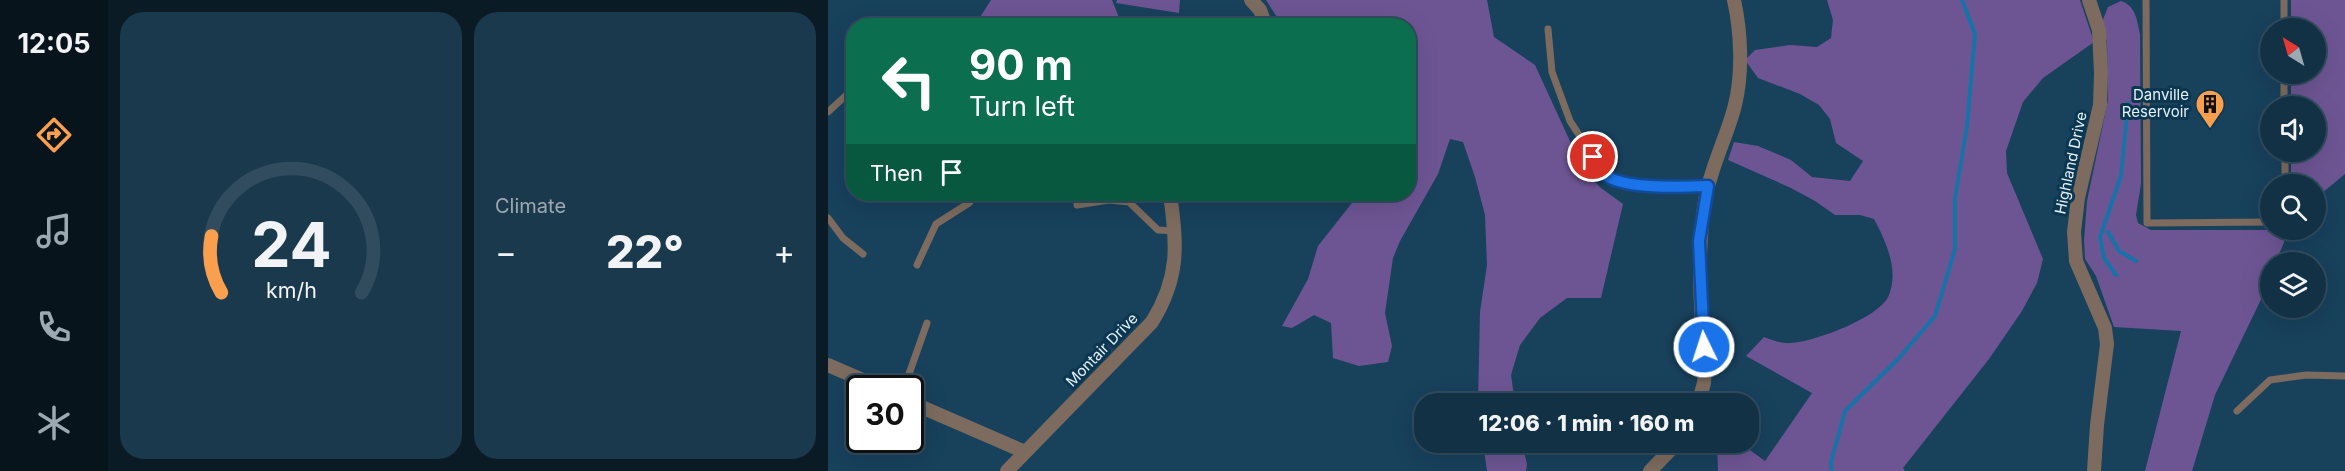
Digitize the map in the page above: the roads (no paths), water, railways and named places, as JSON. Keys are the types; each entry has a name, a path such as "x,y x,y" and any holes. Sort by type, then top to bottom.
{"street":[{"path":"1251,0 1260,10 1263,18"},
{"path":"1701,393 1705,365 1699,241 1708,186 1735,103 1739,71 1739,25 1734,0"},
{"name":"Highland Drive","path":"2089,0 2099,30 2102,73 2100,105 2078,198 2074,232 2076,261 2105,328 2107,344 2094,471"},
{"name":"Montair Drive","path":"1007,471 1152,322 1164,302 1173,278 1175,231 1171,201"},
{"path":"828,365 851,375"},
{"path":"924,408 1025,452"},
{"path":"1650,471 1667,453"}],"lane":[{"path":"2146,0 2147,223 2260,222"},
{"path":"2284,0 2284,18"},
{"path":"1548,29 1552,72 1570,121 1604,174 1616,181 1660,188 1708,186"},
{"path":"828,112 846,95"},
{"path":"917,265 936,224 971,201"},
{"path":"1077,205 1103,201"},
{"path":"1119,201 1129,202 1158,230 1175,231"},
{"path":"828,218 843,238 863,254"},
{"path":"909,375 927,323"},
{"path":"2237,411 2270,380 2306,375 2345,376"}],"waterway":[{"path":"1832,471 1831,462 1845,411 1899,358 1935,316 1955,249 1955,198 1967,126 1975,34 1962,0"},
{"path":"2116,275 2104,258 2100,237 2121,176 2128,103"},
{"path":"2108,232 2119,251 2136,261"}],"place":[{"name":"Danville Reservoir","path":"2210,130"}]}
